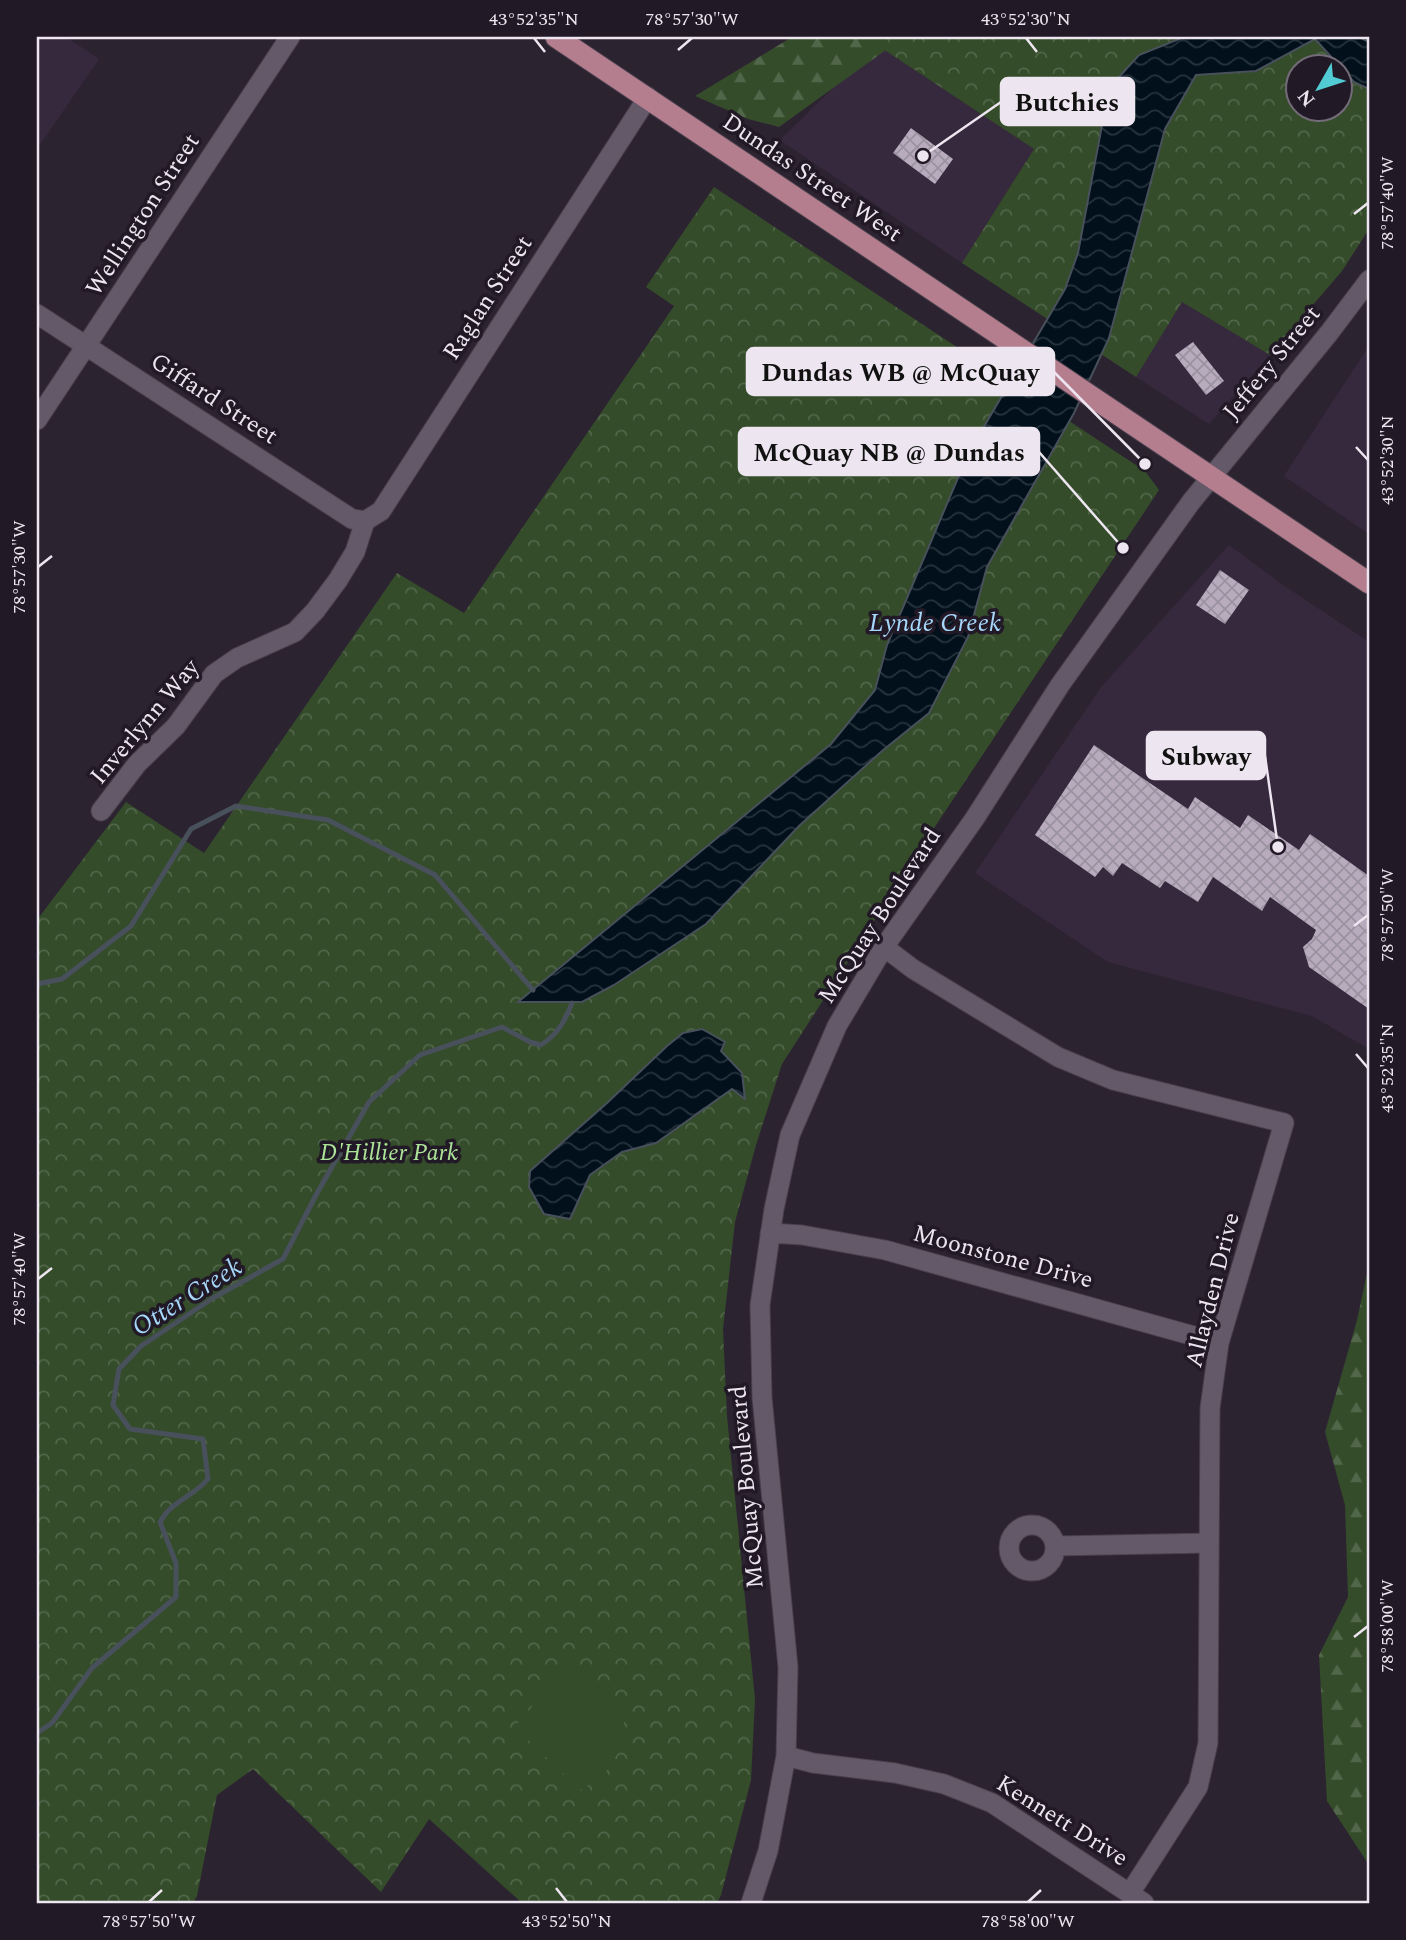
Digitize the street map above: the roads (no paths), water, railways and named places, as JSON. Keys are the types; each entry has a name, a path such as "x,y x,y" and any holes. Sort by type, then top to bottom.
{"main road":[{"name":"Dundas Street West","path":"556,37 1212,477"},
{"path":"1212,477 1369,583"}],"street":[{"name":"Wellington Street","path":"37,420 290,37"},
{"name":"Raglan Street","path":"365,521 380,511 648,97"},
{"name":"Jeffery Street","path":"1212,477 1369,280"},
{"name":"Giffard Street","path":"37,314 352,519 365,521"},
{"name":"McQuay Boulevard","path":"751,1903 768,1851 786,1756 788,1667 762,1398 760,1304 770,1233 790,1135 837,1026 884,947 975,818 1060,685 1191,502 1212,477"},
{"name":"Inverlynn Way","path":"102,811 137,764 176,726 215,674 237,658 295,632 315,611 355,552 365,521"},
{"name":"Allayden Drive","path":"884,947 913,969 1058,1057 1113,1080 1284,1123 1219,1343 1210,1408 1208,1743 1198,1787 1137,1898"},
{"name":"Moonstone Drive","path":"770,1233 885,1250 1219,1343"},
{"path":"1055,1546 1209,1543"},
{"name":"Kennett Drive","path":"786,1756 813,1763 895,1773 944,1784 992,1803 1137,1898"}],"water":[{"name":"Lynde Creek","path":"1184,37 1359,37 1369,42 1369,89 1354,82 1354,52 1327,52 1315,39 1291,52 1284,52 1284,56 1256,71 1196,75 1165,129 1109,338 1074,413 987,567 968,637 929,713 882,751 799,826 706,924 614,985 582,1002 518,1002 831,744 875,690 887,645 969,452 1065,289 1078,253 1109,88 1139,55"},
{"path":"702,1029 725,1042 721,1051 742,1073 745,1099 732,1089 656,1143 622,1152 590,1175 570,1219 544,1214 529,1187 530,1171 667,1046 683,1033"}],"waterway":[{"name":"Lynde Creek","path":"37,984 62,979 131,926 191,829 236,806 328,820 435,875 533,990"},
{"name":"Otter Creek","path":"37,1733 52,1723 92,1668 176,1597 176,1563 160,1522 170,1509 208,1479 203,1439 130,1429 113,1405 119,1369 141,1346 213,1298 283,1259 369,1102 420,1055 502,1027 541,1045 560,1027 572,1003"}],"place":[{"name":"Butchies","path":"923,156"},
{"name":"Dundas WB @ McQuay","path":"1145,464"},
{"name":"McQuay NB @ Dundas","path":"1123,548"},
{"name":"Subway","path":"1278,847"}],"park label":[{"name":"D'Hillier Park","path":"389,1153"}]}
